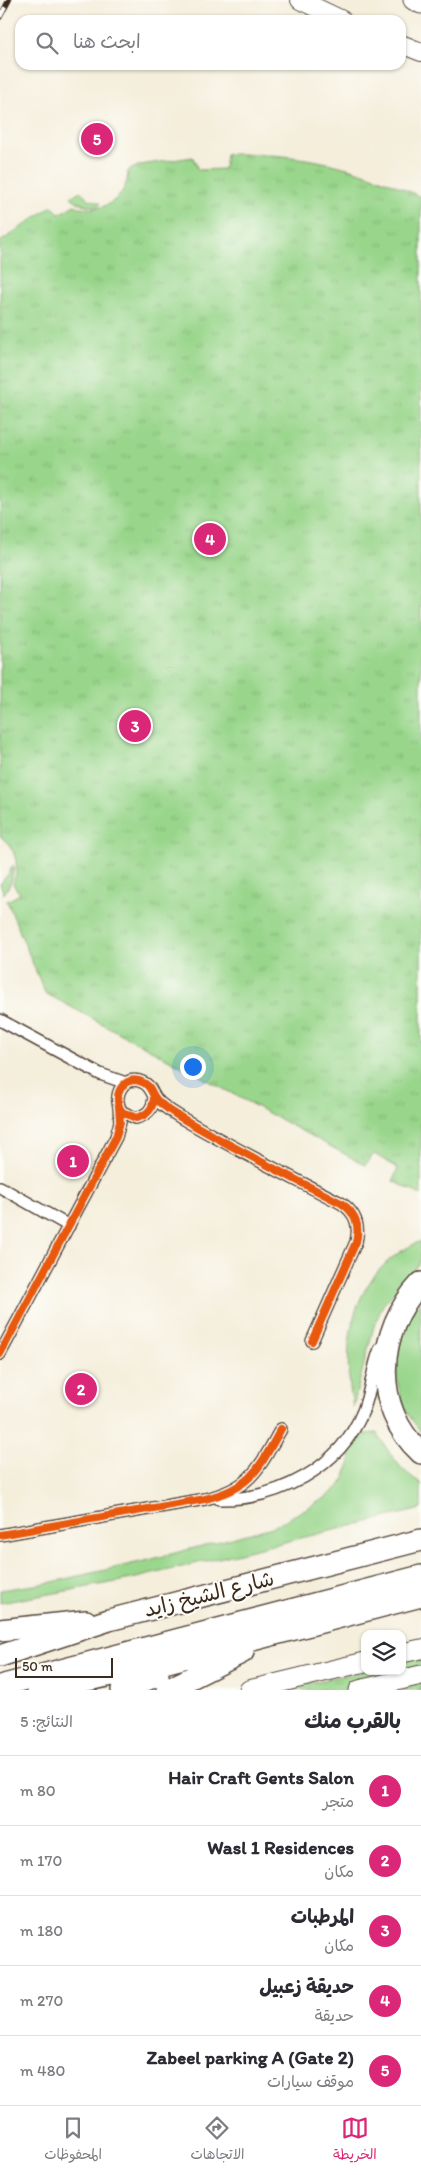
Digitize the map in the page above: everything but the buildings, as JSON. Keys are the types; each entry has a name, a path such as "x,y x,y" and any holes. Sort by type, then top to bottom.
{"highway":[{"path":"414,0 421,4"},
{"path":"421,1283 399,1314 386,1351 385,1366 387,1395 398,1424 421,1453"},
{"name":"شارع الشيخ زايد","path":"0,1656 109,1620 421,1540"},
{"name":"شارع الشيخ زايد","path":"0,1686 421,1576"},
{"path":"38,1690 137,1670 219,1650 421,1596"},
{"path":"0,1630 47,1624 109,1620"},
{"path":"167,1690 274,1635"},
{"path":"406,1652 421,1649"},
{"path":"122,1690 219,1650"},
{"path":"249,1690 361,1663"},
{"path":"359,1690 421,1676"}],"main road":[{"path":"300,0 332,15"},
{"path":"406,46 421,52"}],"street":[{"path":"0,1020 100,1074 126,1083 138,1081 144,1083 153,1091 154,1103 142,1116 116,1137"},
{"path":"100,1074 126,1115 179,1117"},
{"path":"0,1354 116,1137 120,1122 119,1091 126,1083"},
{"path":"154,1097 179,1117 341,1203 354,1216 358,1233 356,1242 312,1340"},
{"path":"0,1187 69,1226"},
{"path":"0,1534 205,1499 247,1497 281,1488 313,1472 337,1452 356,1427 362,1413 379,1350 399,1314"},
{"path":"205,1499 228,1492 258,1470 282,1429"}],"green space":[{"path":"226,154 302,158 326,163 373,176 421,197 421,1195 393,1181 398,1168 374,1154 365,1165 45,993 7,901 20,894 13,884 16,864 13,851 0,836 0,242 52,206 60,214 74,205 83,208 93,208 102,207 110,203 123,190 127,181 128,171 140,165 193,157 198,170 224,169"},
{"path":"80,191 89,199 100,203 99,206 84,205 71,197"},
{"path":"12,866 14,866 11,882 4,894 0,884"},
{"path":"421,1241 421,1261 383,1305 374,1326 353,1407 348,1357 356,1310 366,1289 379,1270 398,1254"},
{"path":"421,1302 421,1432 406,1410 401,1396 398,1382 397,1353 405,1325"},
{"path":"377,1433 401,1467 421,1483 421,1509 132,1579 0,1603 0,1590 48,1583 145,1561 273,1527 325,1498 341,1485 350,1464 351,1442 364,1434"},
{"path":"421,1642 421,1690 276,1690 361,1672 361,1675 406,1675 406,1645"}],"railway":[{"path":"0,17 9,0"}],"cycle path":[{"path":"154,1097 149,1111 136,1118 122,1112 119,1106 118,1094 124,1084 135,1080 145,1083 158,1102 174,1113 341,1203 353,1215 357,1225 356,1242 312,1341"},
{"path":"0,1354 116,1137 120,1122 119,1107"},
{"path":"0,1535 205,1499 221,1494 234,1489 252,1475 281,1429"}],"place":[{"name":"Zabeel parking A (Gate 2)","path":"97,139"},
{"name":"حديقة زعبيل","path":"210,539"},
{"name":"المرطبات","path":"135,726"},
{"name":"Hair Craft Gents Salon","path":"73,1161"},
{"name":"Wasl 1 Residences","path":"81,1389"}]}
